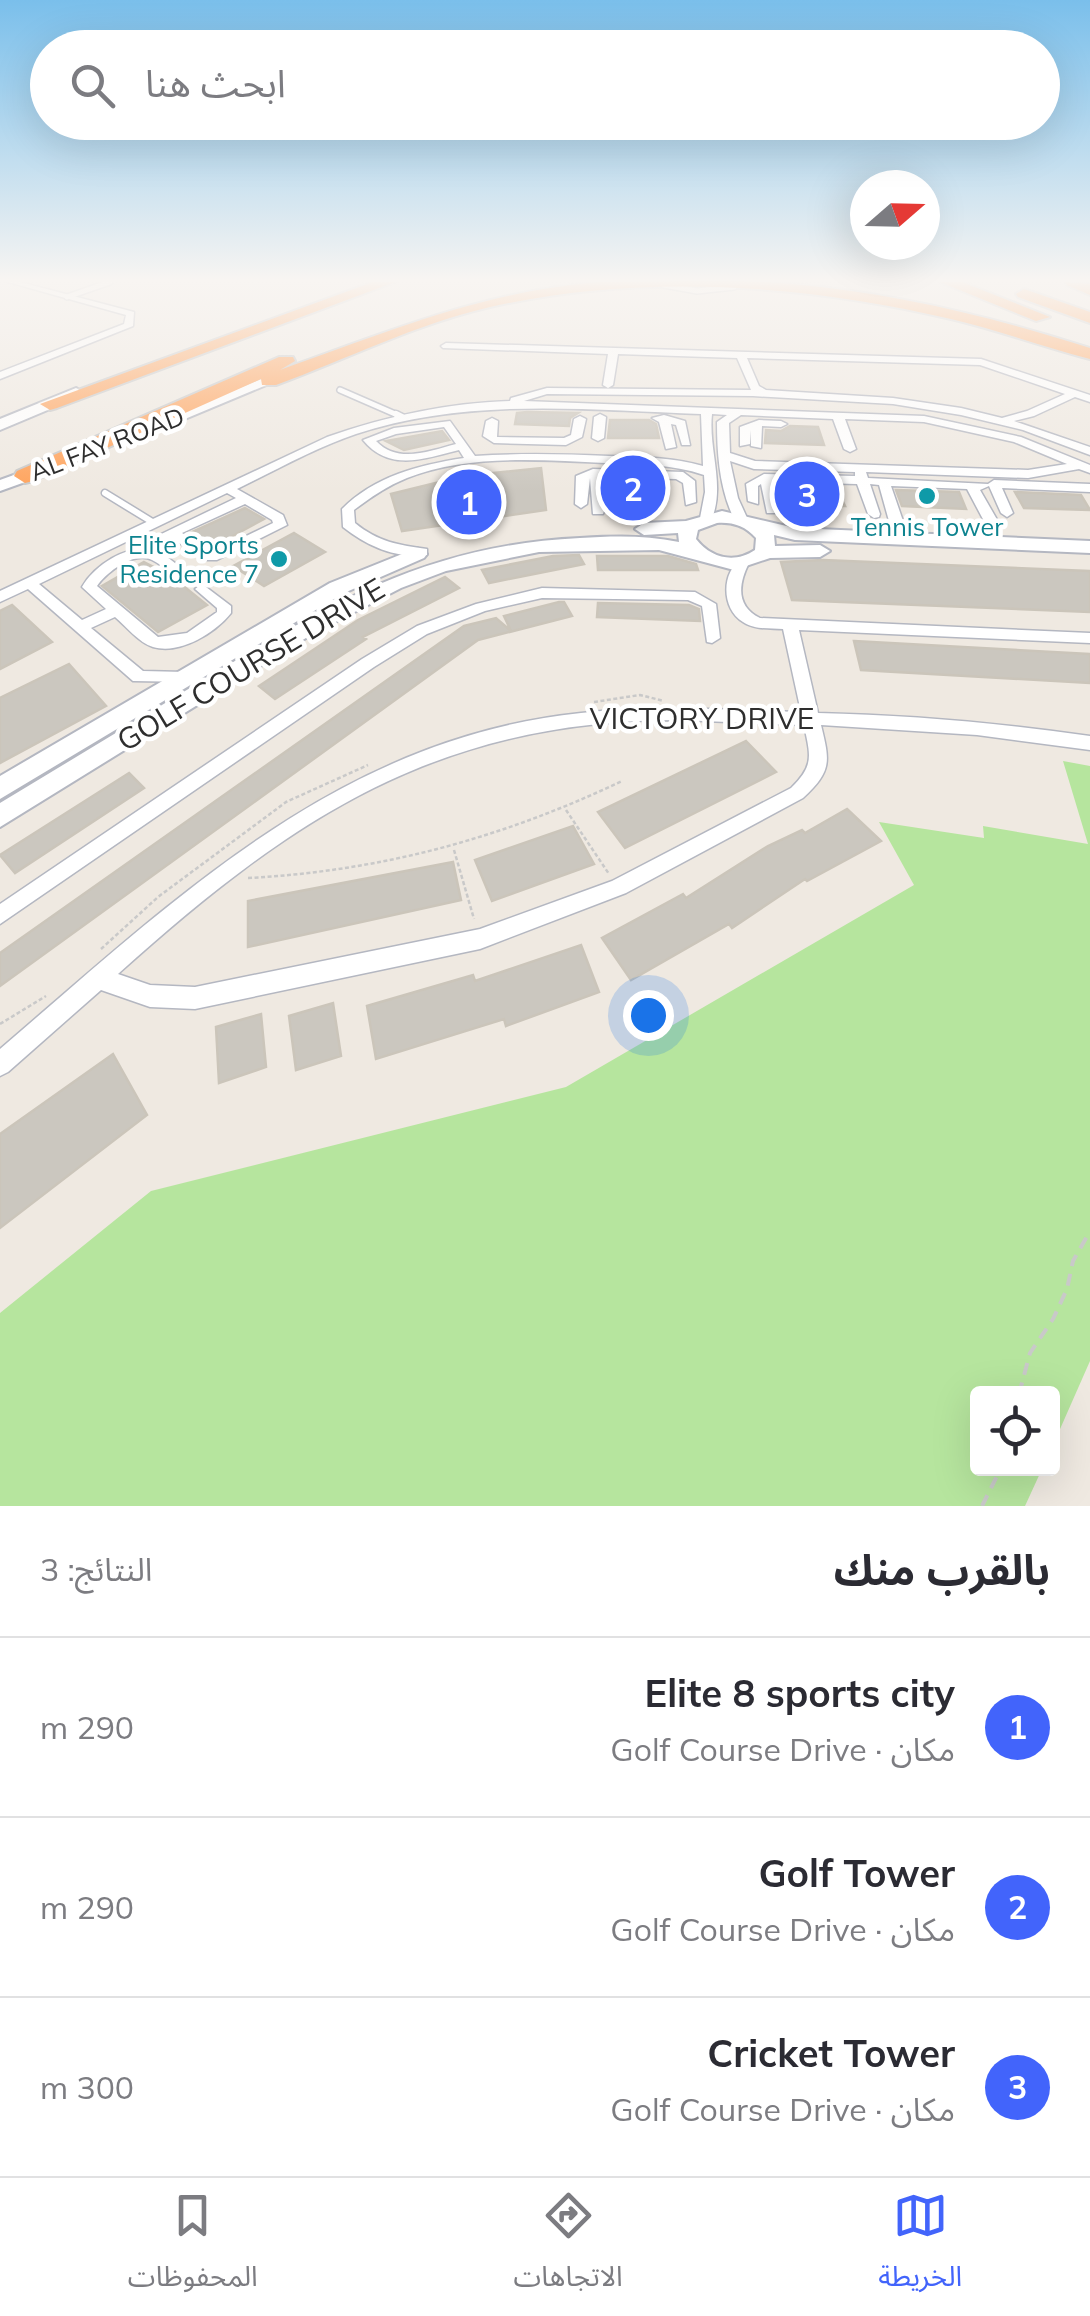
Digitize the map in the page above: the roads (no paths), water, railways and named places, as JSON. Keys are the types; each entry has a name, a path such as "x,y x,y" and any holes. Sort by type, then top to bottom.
{"highway":[{"path":"50,404 200,352"},
{"path":"179,360 205,352"},
{"path":"267,375 277,362 276,352"},
{"path":"267,375 318,352"},
{"path":"25,476 323,352"},
{"path":"267,375 336,352"}],"street":[{"path":"0,376 61,352"},
{"name":"AL FAY ROAD","path":"0,424 183,352"},
{"path":"592,352 981,362 1090,398"},
{"path":"609,353 608,385 618,394"},
{"path":"746,358 750,392"},
{"path":"593,393 608,385"},
{"path":"0,597 312,446 402,417 504,404 542,392 750,392 924,404 1006,419 1090,451"},
{"path":"1006,419 1030,414 1068,393"},
{"path":"791,413 820,398"},
{"path":"504,404 600,416 664,418 683,425 686,443"},
{"path":"924,404 950,422"},
{"path":"584,414 675,408 791,413 836,423"},
{"path":"675,408 695,419 705,448"},
{"path":"708,410 722,440 732,497 748,522 766,538 765,552"},
{"path":"708,410 705,448 712,500 686,540 734,584"},
{"path":"722,440 725,420 745,411"},
{"path":"584,414 584,440"},
{"path":"492,421 491,439 570,441 576,437 584,414"},
{"path":"1030,414 1036,428"},
{"path":"598,438 600,416"},
{"path":"664,418 670,447"},
{"path":"751,445 756,424 950,422 1016,438 1085,467"},
{"path":"377,423 450,425 471,460"},
{"path":"377,423 369,442 392,459 462,446"},
{"path":"836,423 846,453"},
{"path":"520,456 522,441"},
{"path":"676,468 705,448"},
{"path":"725,455 754,465 866,477"},
{"path":"422,552 374,543 345,520 352,504 410,475 471,460 520,456 594,468 708,472"},
{"path":"728,472 754,465"},
{"path":"975,481 1000,518 992,484 1031,480 1085,467"},
{"path":"581,504 582,476 594,468"},
{"path":"594,468 598,511"},
{"path":"676,468 686,503"},
{"name":"AL FAY ROAD","path":"0,486 25,476"},
{"path":"866,477 879,516 866,477"},
{"path":"772,510 766,486 774,478"},
{"path":"754,501 752,484 774,478 1031,480 1090,488"},
{"path":"166,535 212,557 280,525 278,518 226,488"},
{"path":"202,589 224,606 224,613 175,643 154,642 90,590 89,584 97,575 146,553 176,560 156,544 166,535 245,499"},
{"name":"GOLF COURSE DRIVE","path":"0,788 380,567 478,538 535,529 748,522 795,534 1090,547"},
{"path":"374,543 380,567"},
{"name":"GOLF COURSE DRIVE","path":"0,816 370,592 465,557 570,543 660,544 742,563"},
{"path":"1090,562 765,552 742,563 734,584 736,608 744,618 790,626 1090,638"},
{"path":"29,583 139,677 185,678"},
{"path":"0,915 394,645 451,618 542,593 690,595 709,604 712,638"},
{"path":"81,627 116,610"},
{"path":"239,669 233,664 234,656 284,625 290,616"},
{"path":"100,979 150,996 195,998 480,939 619,887 808,786 818,765 812,718 790,626"},
{"path":"132,709 140,692 139,677"},
{"name":"VICTORY DRIVE","path":"0,1064 250,853 351,790 474,741 535,726 612,716 812,718 978,729 1090,743"}],"lane":[{"path":"340,390 377,423"},
{"path":"104,493 150,525"}],"place":[{"name":"Golf Tower","path":"633,488"},
{"name":"Cricket Tower","path":"807,494"},
{"name":"Tennis Tower","path":"927,496"},
{"name":"Elite 8 sports city","path":"469,502"},
{"name":"Elite Sports Residence 7","path":"279,559"}]}
